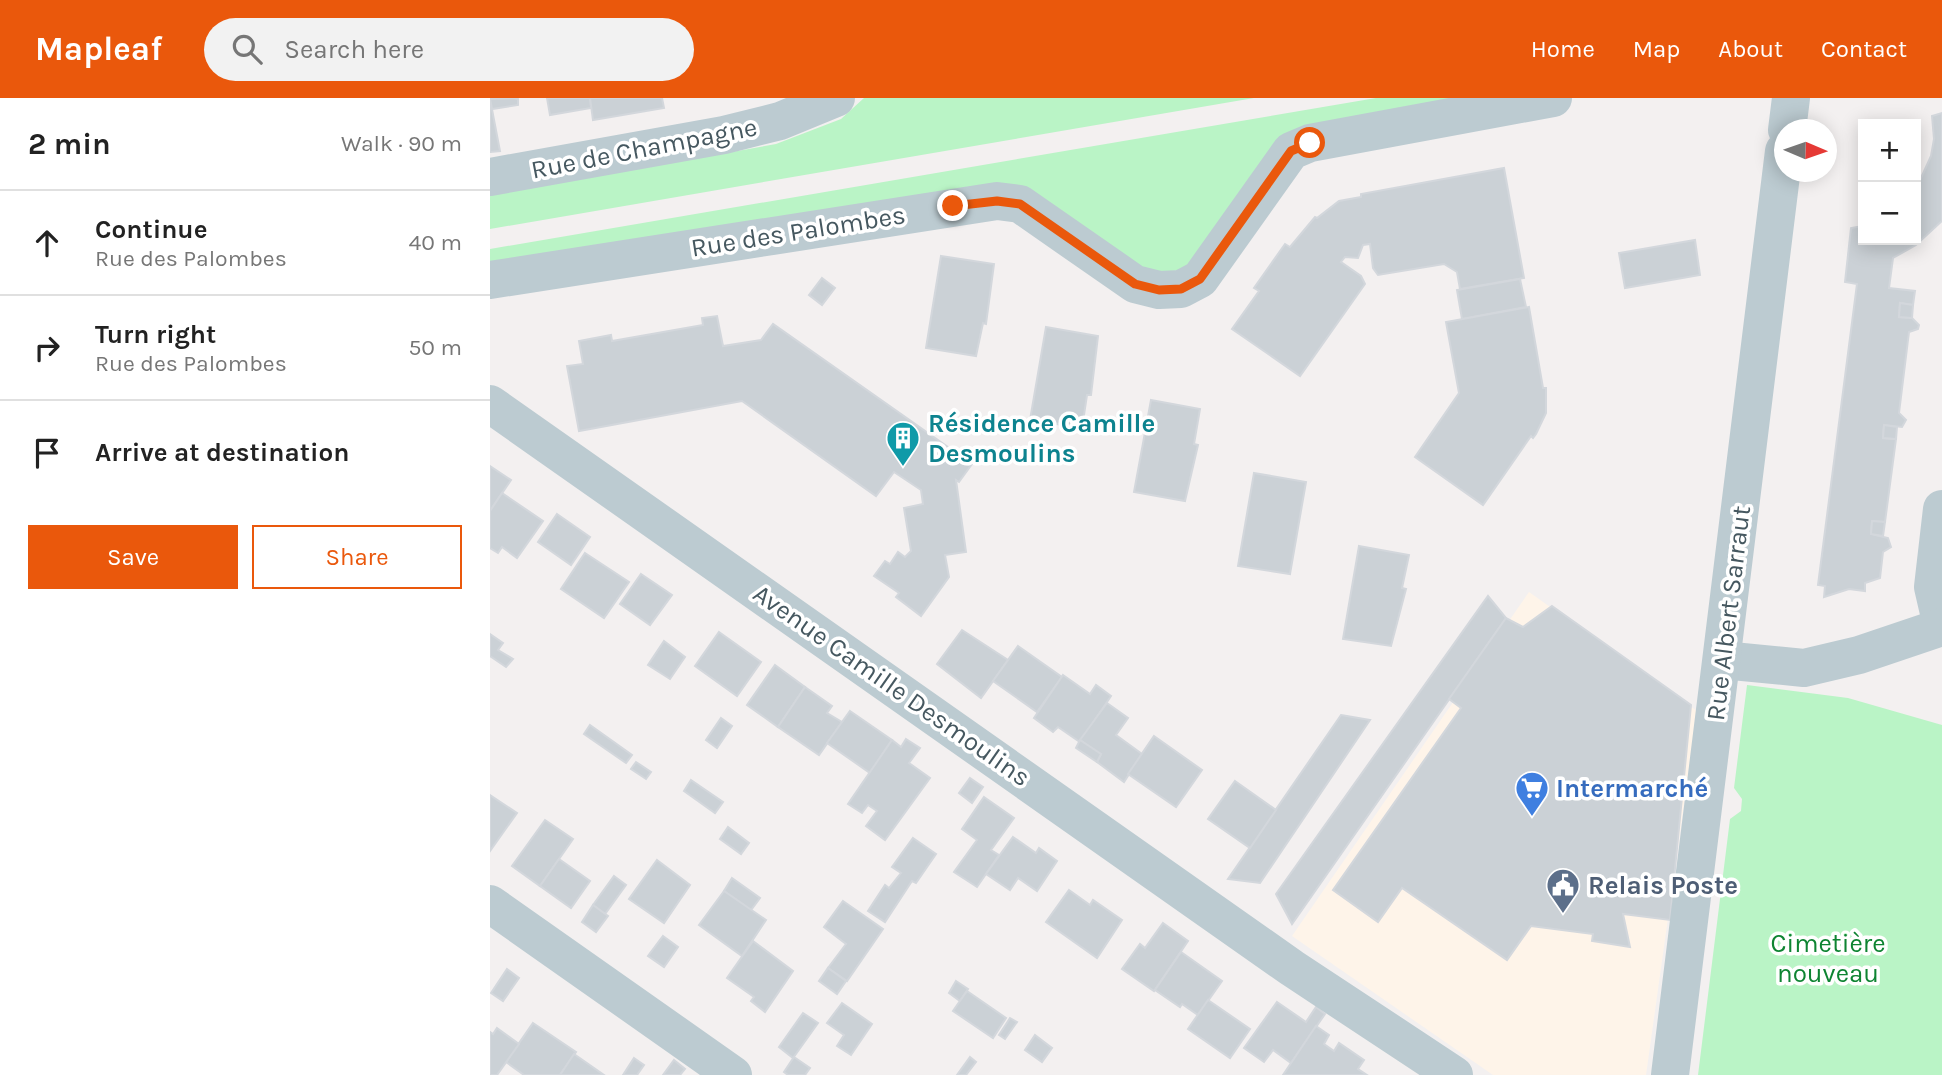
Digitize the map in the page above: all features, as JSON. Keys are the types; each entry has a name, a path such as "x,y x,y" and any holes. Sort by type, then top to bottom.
{"street":[{"name":"Rue de Champagne","path":"490,177 724,135 768,109 836,98"},
{"name":"Rue des Palombes","path":"490,280 997,201 1020,204 1135,284 1159,290 1181,289 1200,279 1291,151 1310,143 1553,98"},
{"path":"1788,119 1791,98"},
{"name":"Rue Albert Sarraut","path":"1670,1075 1780,182"},
{"name":"Avenue Camille Desmoulins","path":"490,404 1292,968 1454,1075"},
{"path":"1722,660 1804,667 1858,655 1942,626 1933,587 1942,509"},
{"path":"490,904 733,1075"}],"shaded area":[{"name":"Intermarché","path":"1529,592 1697,711 1646,1075 1493,1075 1292,936"}],"green space":[{"path":"864,98 1254,98 490,229 490,195 776,144 841,119"},
{"path":"1376,98 1477,98 1312,126 1183,270 1149,273 1031,193 490,265 490,249"},
{"name":"Cimetière nouveau","path":"1747,685 1848,698 1942,725 1942,1075 1698,1075 1730,819 1741,811 1742,799 1734,788"}],"building":[{"path":"547,98 590,98 591,108 550,115"},
{"path":"590,98 662,98 664,108 593,120"},
{"path":"490,99 500,151 490,152"},
{"path":"490,99 518,99 518,105 492,109"},
{"path":"1942,113 1942,221 1921,240 1921,178 1931,156 1934,139 1932,116"},
{"path":"1504,168 1524,278 1460,289 1457,272 1444,264 1378,275 1373,268 1370,244 1363,245 1358,258 1345,257 1341,262 1361,276 1365,284 1300,376 1232,329 1259,291 1254,288 1285,244 1290,247 1315,217 1339,201 1361,197 1361,194"},
{"path":"1858,227 1858,245 1916,245 1893,258 1889,288 1915,291 1913,305 1900,303 1899,317 1912,318 1919,325 1918,329 1909,332 1899,413 1906,420 1902,427 1884,425 1883,438 1896,439 1885,522 1872,521 1871,534 1888,538 1891,547 1883,552 1880,578 1865,583 1865,591 1849,589 1824,597 1825,586 1818,585 1857,284 1845,282 1851,228"},
{"path":"1695,240 1700,275 1625,288 1619,253"},
{"path":"941,256 994,264 986,324 983,323 976,356 926,348"},
{"path":"822,278 835,288 822,305 809,295"},
{"path":"1520,279 1526,307 1462,319 1457,290"},
{"path":"1900,303 1913,305 1912,318 1899,317"},
{"path":"1529,307 1543,388 1546,388 1546,413 1536,434 1533,438 1531,436 1483,505 1415,457 1459,393 1446,322"},
{"name":"Résidence Camille Desmoulins","path":"717,316 723,346 761,340 773,324 972,464 959,482 956,480 966,552 945,555 949,577 921,616 896,597 899,593 874,576 885,561 890,564 898,552 905,557 911,551 904,508 923,504 921,490 894,472 876,496 742,401 579,431 567,366 583,364 579,341 611,335 612,341 703,325 702,318"},
{"path":"1046,327 1098,336 1091,395 1087,395 1082,428 1030,420"},
{"path":"1151,400 1200,409 1194,444 1198,445 1185,501 1134,492"},
{"path":"1884,425 1897,427 1896,439 1883,438"},
{"path":"490,466 511,480 490,511"},
{"path":"1254,473 1306,482 1290,574 1238,566"},
{"path":"502,493 543,521 517,558 502,547 498,553 490,548 490,511"},
{"path":"557,514 590,537 571,565 538,542"},
{"path":"1872,521 1885,522 1883,536 1871,534"},
{"path":"1359,546 1409,555 1402,588 1406,589 1391,646 1343,639"},
{"path":"585,553 629,582 604,618 561,589"},
{"path":"641,574 672,595 650,625 620,604"},
{"path":"1488,596 1506,618 1292,924 1276,894"},
{"name":"Intermarché","path":"1552,606 1691,705 1670,920 1623,914 1630,947 1592,941 1593,934 1531,926 1507,960 1402,888 1378,922 1333,890 1461,708 1449,699 1506,618 1523,627"},
{"path":"962,630 1008,660 981,698 937,664"},
{"path":"719,632 761,662 737,696 695,666"},
{"path":"490,634 503,643 498,650 513,659 506,667 490,656"},
{"path":"664,641 685,657 670,679 648,665"},
{"path":"1018,646 1062,677 1037,712 993,681"},
{"path":"775,665 805,687 778,727 747,705"},
{"path":"1063,675 1090,694 1096,685 1111,696 1080,742 1058,727 1053,732 1034,718"},
{"path":"805,687 832,706 827,713 842,722 819,755 778,727"},
{"path":"1107,703 1128,718 1116,735 1142,754 1124,782 1097,762 1101,754 1080,740"},
{"path":"850,711 892,740 870,773 827,743"},
{"path":"1341,715 1370,720 1260,883 1228,879"},
{"path":"721,718 732,726 717,748 706,740"},
{"path":"590,725 632,755 626,763 584,734"},
{"path":"1154,736 1202,770 1176,807 1128,774"},
{"path":"906,739 920,748 909,763 930,778 885,840 866,826 877,811 868,805 862,813 848,804 892,740 901,747"},
{"path":"1080,740 1101,754 1097,762 1076,748"},
{"path":"636,762 651,772 646,779 631,769"},
{"path":"970,778 983,787 972,803 959,793"},
{"path":"691,780 723,802 715,813 684,791"},
{"path":"1235,781 1276,810 1250,848 1208,819"},
{"path":"490,795 517,813 490,851"},
{"path":"984,797 1014,818 991,850 999,855 977,887 954,872 977,840 962,829"},
{"path":"545,820 573,839 540,886 512,866"},
{"path":"728,827 749,843 741,854 720,839"},
{"path":"1013,837 1036,853 1039,848 1057,861 1037,891 1018,878 1010,890 986,874"},
{"path":"913,838 936,854 916,883 912,881 885,922 868,911 885,885 889,888 901,873 892,867"},
{"path":"559,859 590,881 571,908 540,886"},
{"path":"657,860 690,885 664,923 629,899"},
{"path":"614,876 626,885 605,914 593,905"},
{"path":"732,878 760,898 751,910 724,891"},
{"path":"1069,890 1090,905 1093,900 1122,920 1097,958 1046,922"},
{"path":"724,891 766,920 742,956 699,925"},
{"path":"843,901 883,929 847,981 828,968 846,944 824,927"},
{"path":"593,905 608,916 596,932 582,922"},
{"path":"1163,923 1188,941 1154,991 1122,969 1140,944 1145,948"},
{"path":"663,936 678,947 664,967 648,956"},
{"path":"753,941 793,971 765,1012 751,1001 754,997 727,978"},
{"path":"1181,952 1222,981 1198,1015 1182,1004 1180,1007 1155,990"},
{"path":"828,968 846,981 837,994 819,981"},
{"path":"507,969 519,978 503,1001 491,993"},
{"path":"956,981 968,989 960,1001 949,993"},
{"path":"967,991 1006,1018 993,1038 953,1011"},
{"path":"1208,1000 1250,1029 1230,1058 1188,1029"},
{"path":"1277,1002 1306,1022 1316,1007 1325,1014 1291,1063 1273,1050 1264,1062 1244,1048"},
{"path":"842,1003 872,1024 851,1055 837,1046 844,1035 827,1023"},
{"path":"803,1013 818,1023 793,1058 779,1047"},
{"path":"1010,1018 1017,1022 1005,1039 999,1035"},
{"path":"533,1023 576,1052 560,1075 524,1075 506,1062"},
{"path":"1316,1026 1329,1035 1324,1044 1334,1051 1339,1043 1364,1060 1358,1069 1367,1075 1283,1075"},
{"path":"497,1028 519,1044 497,1075 490,1075 490,1032 493,1034"},
{"path":"1035,1035 1052,1048 1042,1062 1025,1050"},
{"path":"574,1054 604,1075 560,1075"},
{"path":"794,1057 810,1068 805,1075 788,1075 784,1072"},
{"path":"970,1057 976,1062 966,1075 957,1075"},
{"path":"634,1058 644,1065 637,1075 623,1075"},
{"path":"674,1060 685,1069 680,1075 663,1075"}],"place":[{"name":"Résidence Camille Desmoulins","path":"903,468"},
{"name":"Intermarché","path":"1532,818"},
{"name":"Relais Poste","path":"1563,915"}],"route":[{"path":"953,206 997,201 1020,204 1135,284 1159,290 1181,289 1200,279 1291,151 1310,143"}]}
